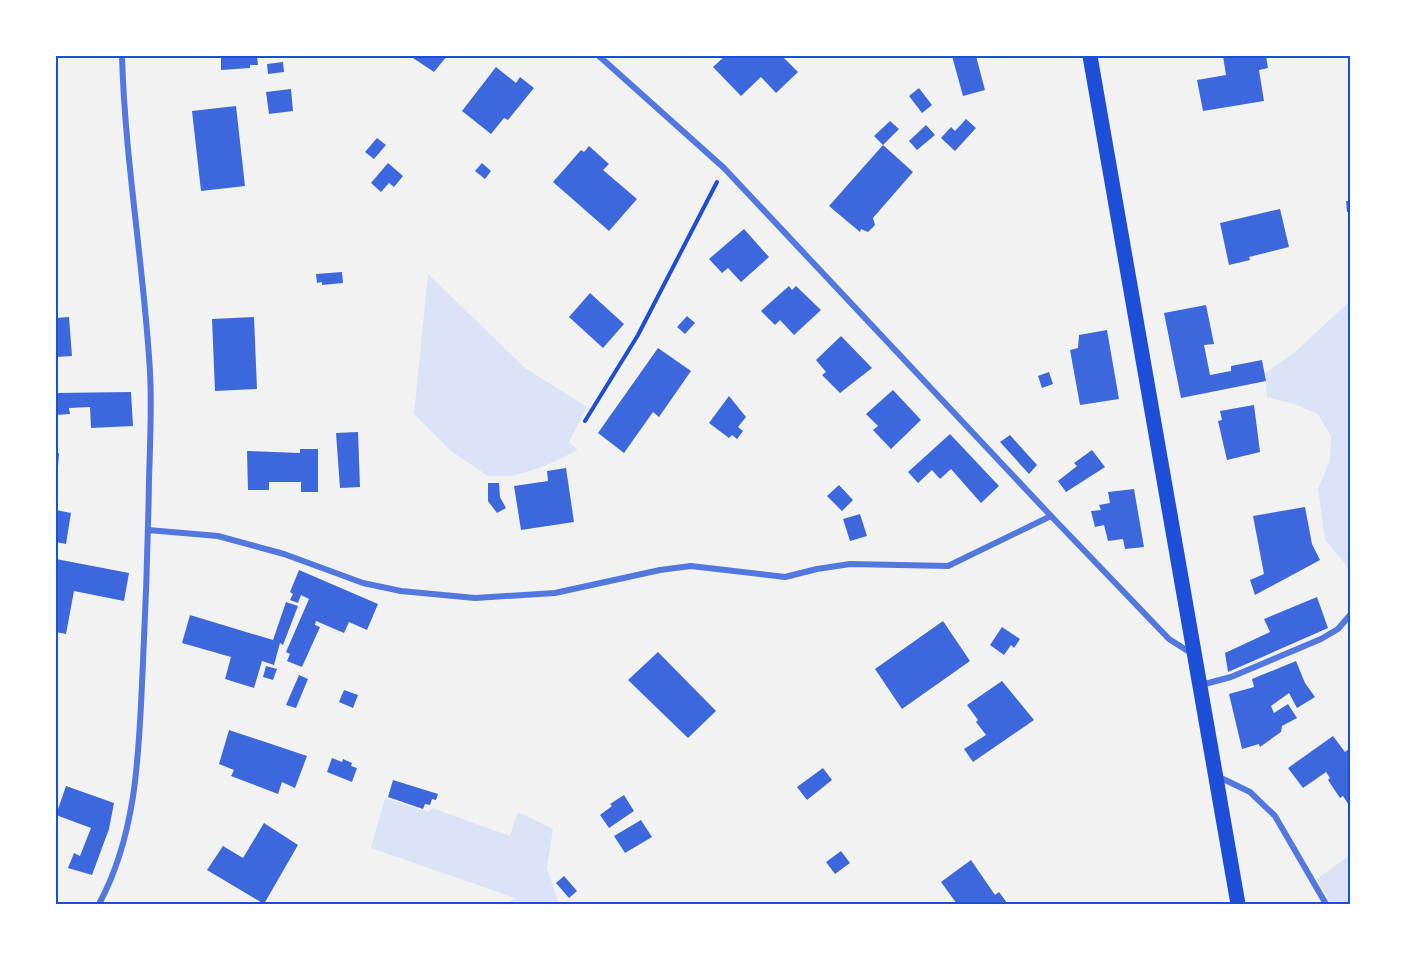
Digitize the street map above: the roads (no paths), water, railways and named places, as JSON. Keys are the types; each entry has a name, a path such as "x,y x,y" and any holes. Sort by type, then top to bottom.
{"main road":[{"path":"1090,56 1238,904"}],"street":[{"path":"99,904 109,886 126,840 133,798 139,749 148,530 150,374 144,295 127,147 122,56"},
{"path":"599,56 724,168 1169,639 1194,656"},
{"path":"148,530 218,536 284,554 363,582 401,591 475,598 555,593 660,570 691,566 785,577 850,564 948,566 1051,516"},
{"path":"1201,685 1231,677 1321,639 1338,629 1350,615"},
{"path":"1216,776 1250,792 1275,816 1326,904"}]}
